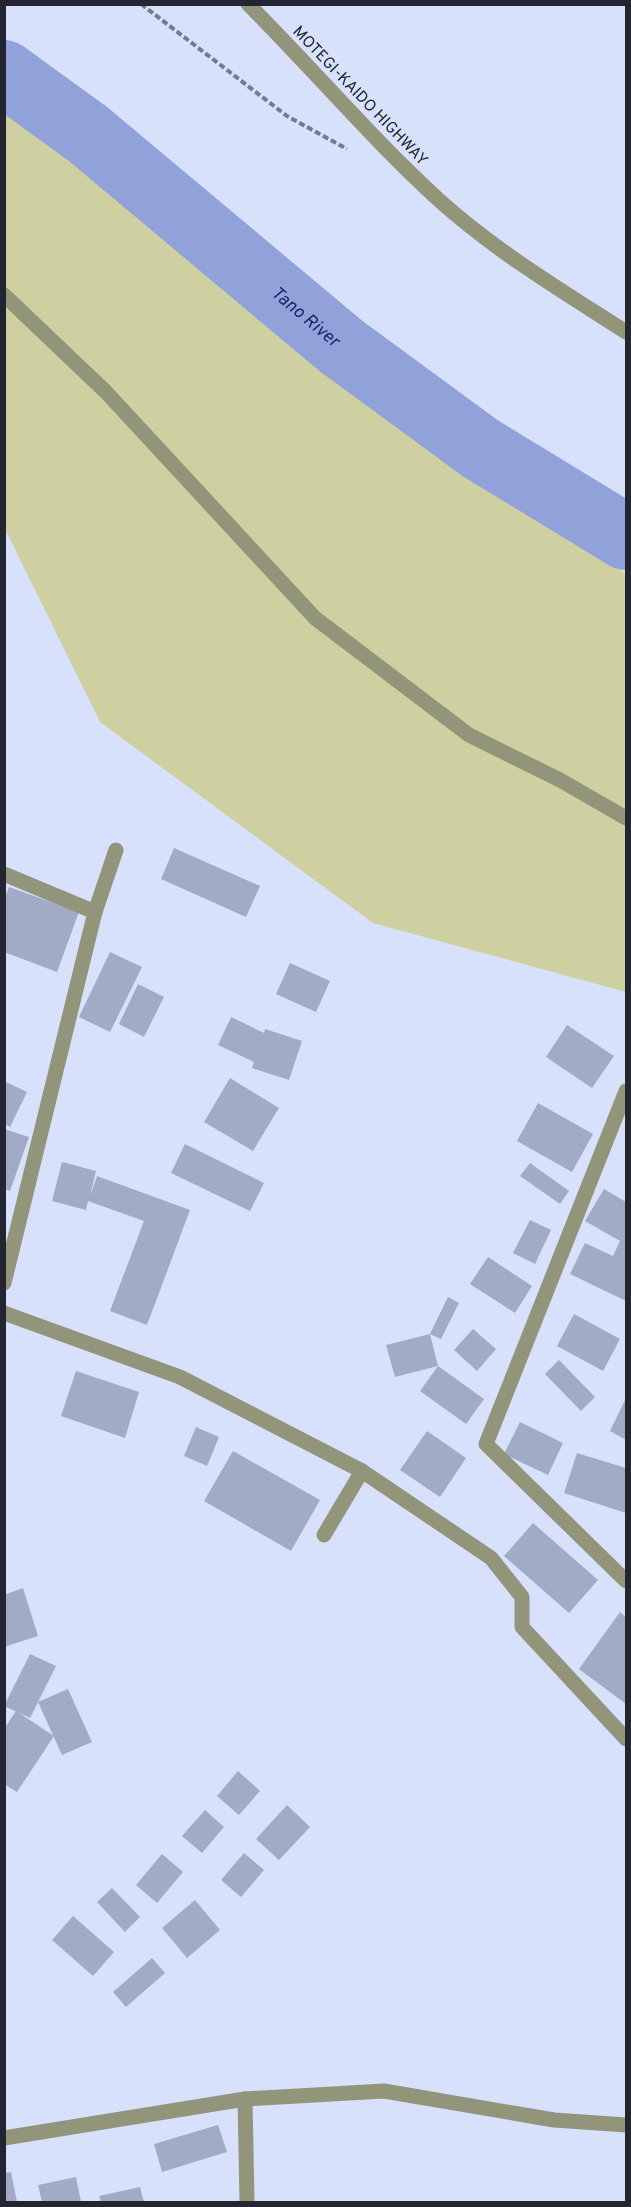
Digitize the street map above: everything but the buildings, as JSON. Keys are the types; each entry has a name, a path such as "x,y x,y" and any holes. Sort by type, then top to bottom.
{"street":[{"name":"MOTEGI-KAIDO HIGHWAY","path":"248,4 294,49 384,148 442,202 512,259 627,332"},
{"path":"4,295 106,392 315,618 469,735 560,780 627,818"},
{"path":"4,1283 94,912 116,850"},
{"path":"4,874 94,912"},
{"path":"626,1579 486,1444 627,1091"},
{"path":"4,1312 180,1377 362,1471 491,1558 522,1597 522,1627 627,1738"},
{"path":"324,1535 362,1471"},
{"path":"4,2138 245,2099 384,2091 554,2120 627,2125"},
{"path":"245,2099 247,2202"}],"path":[{"path":"141,4 287,116 349,150"}],"green space":[{"path":"5,111 57,147 626,574 626,992 373,923 100,722 5,529"}],"waterway":[{"name":"Tano River","path":"4,73 88,134 341,346 480,448 626,537"}]}
